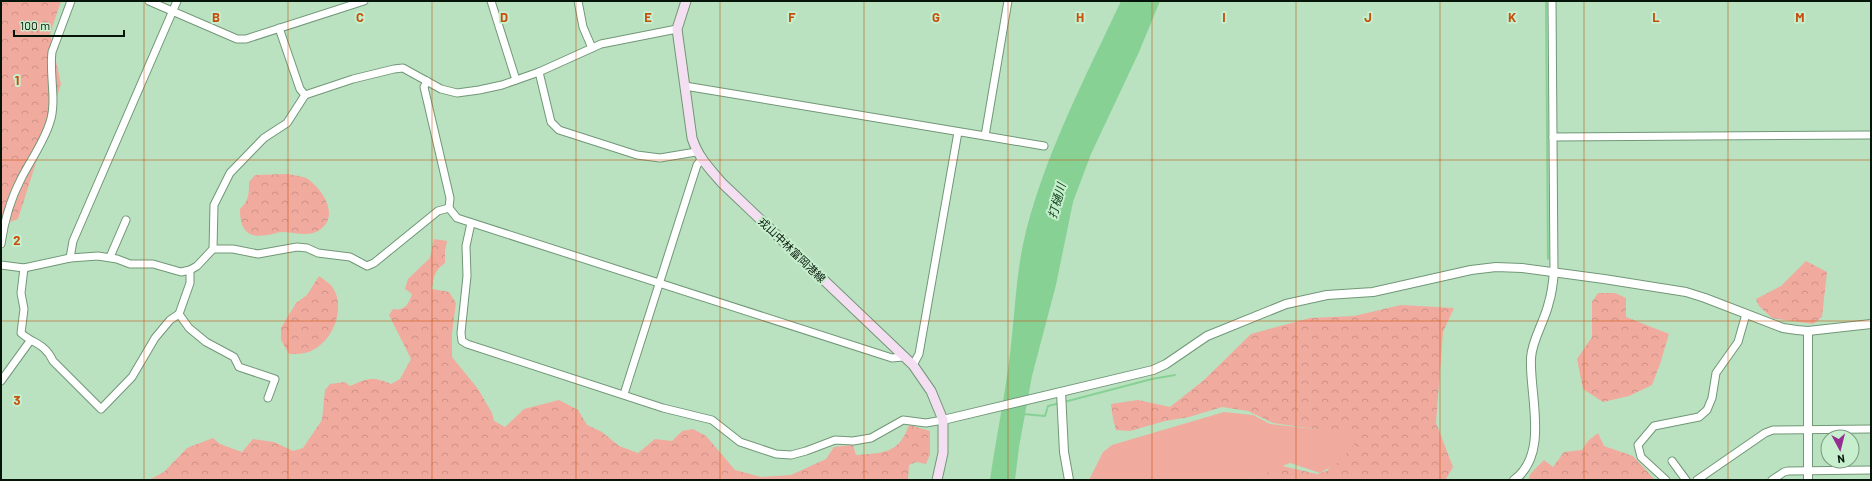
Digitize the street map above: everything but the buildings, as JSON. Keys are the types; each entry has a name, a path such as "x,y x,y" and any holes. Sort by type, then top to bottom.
{"main road":[{"name":"戎山中林富岡港線","path":"686,1 678,29 692,138 699,156 722,183 913,365 930,391 943,420 943,453 937,480"}],"street":[{"path":"1,244 3,230 20,181 51,121 53,83 52,52 71,1"},
{"path":"148,1 237,39 246,39 364,1"},
{"path":"70,258 73,241 174,11 177,1"},
{"path":"491,1 516,80"},
{"path":"578,1 583,27 592,48"},
{"path":"985,136 1008,1"},
{"path":"1514,480 1526,466 1533,447 1535,425 1532,398 1531,355 1549,303 1554,272 1552,1"},
{"path":"279,28 300,89 305,96"},
{"path":"213,249 214,205 230,173 264,138 287,123 305,96 353,79 403,68 441,89 457,93 479,90 539,72 601,44 678,29"},
{"path":"539,72 551,122 559,130 637,155 660,158 699,156 624,394"},
{"path":"427,82 424,87 450,198 449,208 457,218 892,358 904,357"},
{"path":"685,86 1044,146"},
{"path":"913,365 919,354 958,132"},
{"path":"1553,137 1871,135"},
{"path":"1,265 24,268 70,258 98,256 130,264 153,264 181,272 190,270 213,249 233,249 258,254 297,247 307,248 318,253 350,258 366,266 374,263 438,211 449,208"},
{"path":"110,258 126,220"},
{"path":"471,223 466,246 467,276 461,334 462,341 467,344 685,414 712,420 740,442 776,454 798,453 835,440 853,441 871,438 903,420 926,423 943,420 1153,370 1166,364 1207,336 1286,304 1327,295 1373,292 1471,270 1496,267 1554,272 1686,292 1783,328 1808,331 1871,324"},
{"path":"24,268 21,294 24,309 21,332 30,341 38,342 51,356 53,362 101,409 132,377 155,338 170,320 179,314 190,283 190,270"},
{"path":"179,314 189,328 206,342 234,357 240,367 275,379 268,398"},
{"path":"1666,480 1641,457 1638,445 1654,426 1699,417 1707,410 1712,398 1716,373 1738,342 1746,314"},
{"path":"1808,331 1808,480"},
{"path":"1,381 30,341"},
{"path":"1062,392 1064,452 1069,480"},
{"path":"1697,480 1765,432 1773,430 1871,429"},
{"path":"1672,461 1686,480"},
{"path":"1772,480 1784,472 1808,470 1871,470"}],"green space":[{"path":"1,1 61,1 50,34 61,84 18,219 1,225"},
{"path":"288,174 306,178 312,182 322,194 329,209 329,216 326,223 316,232 307,234 278,232 260,236 249,234 241,222 240,209 248,197 249,182 255,175"},
{"path":"434,239 447,241 445,263 435,274 432,289 449,292 456,303 452,333 452,357 478,389 492,413 494,421 505,427 524,409 559,400 578,410 587,425 602,432 619,446 638,453 655,439 672,441 682,431 693,429 706,436 735,470 761,477 791,475 826,459 834,447 853,445 856,455 874,454 889,450 900,442 909,425 930,431 930,454 926,464 916,462 909,465 908,480 149,480 164,472 187,448 213,438 220,444 242,452 253,439 274,442 293,451 303,448 322,420 325,390 330,384 345,382 350,386 361,381 375,379 391,384 400,379 411,359 389,315 393,309 403,308 409,301 412,294 405,289 408,279 430,258"},
{"path":"1806,261 1827,272 1822,317 1813,324 1772,318 1759,306 1756,299 1781,286"},
{"path":"319,276 332,286 337,296 338,314 332,331 320,345 313,350 299,354 289,354 281,340 281,328 296,303 307,295"},
{"path":"1598,293 1615,293 1626,298 1626,317 1669,334 1652,385 1629,396 1603,402 1583,389 1577,359 1592,337 1592,302"},
{"path":"1401,305 1454,308 1443,332 1436,423 1453,467 1446,479 1249,480 1282,466 1317,474 1327,471 1347,446 1342,433 1273,423 1248,411 1222,407 1189,417 1165,421 1130,431 1116,430 1111,404 1138,400 1170,407 1204,380 1251,334 1310,318 1354,316"},
{"path":"1224,412 1253,415 1270,424 1350,433 1357,441 1339,462 1320,473 1290,463 1249,480 1089,480 1103,452 1112,445"},
{"path":"1598,433 1604,446 1633,456 1655,480 1528,480 1531,473 1544,460 1553,467 1564,452 1582,450 1588,441"}],"water":[{"name":"打樋川","path":"1121,1 1160,1 1139,52 1091,154 1073,202 1056,285 1032,376 1019,447 1015,480 990,480 1008,370 1018,277 1026,231 1056,142"}],"waterway":[{"path":"1546,1 1548,259"},
{"path":"1064,402 1152,379 1175,375"},
{"path":"1023,414 1045,416 1048,406 1060,403"}]}
